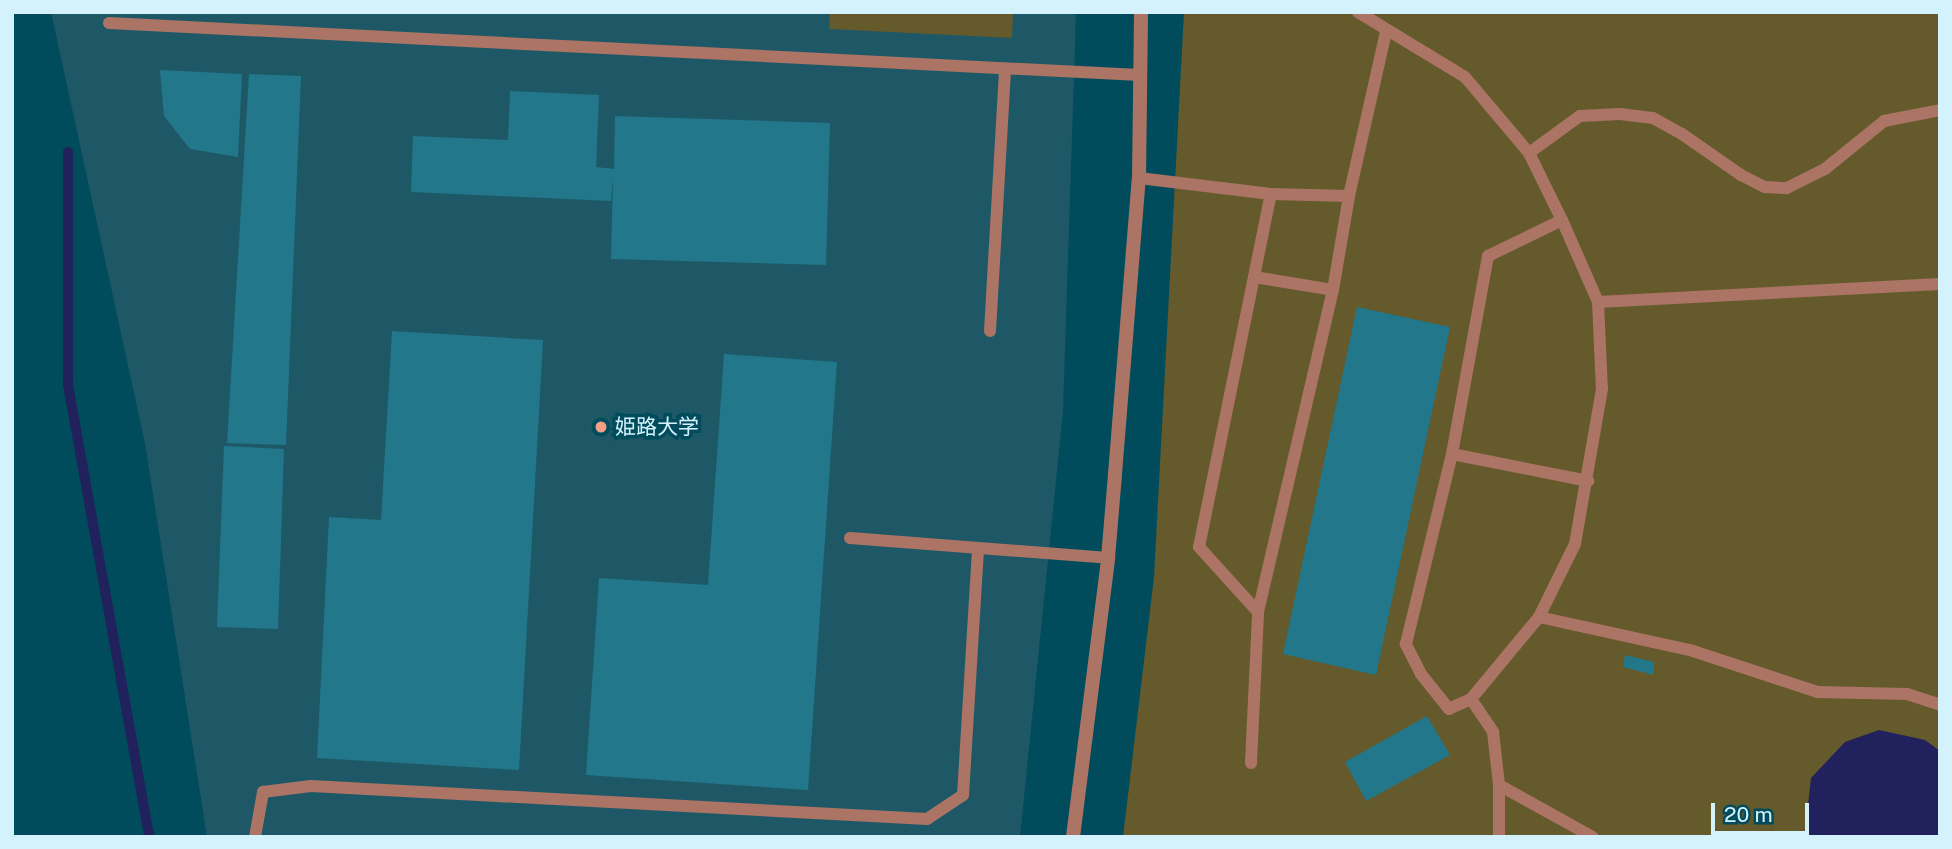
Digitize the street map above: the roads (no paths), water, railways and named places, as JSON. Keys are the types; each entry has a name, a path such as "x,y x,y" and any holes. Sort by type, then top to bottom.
{"street":[{"path":"1073,837 1108,558 1115,474 1139,178 1141,12"}],"lane":[{"path":"1358,12 1386,32 1465,78 1529,153 1562,220 1598,302 1602,389 1575,544 1539,617 1471,699 1449,709 1421,674 1406,643 1452,454 1488,256 1562,220"},
{"path":"109,23 1140,75"},
{"path":"1251,763 1258,612 1333,290 1349,196 1386,32"},
{"path":"990,331 1005,68"},
{"path":"1529,153 1580,116 1620,114 1653,118 1682,134 1741,175 1765,187 1787,188 1825,169 1884,121 1940,110"},
{"path":"1139,178 1271,194 1349,196"},
{"path":"1258,612 1199,547 1271,194"},
{"path":"1254,277 1333,290"},
{"path":"1598,302 1940,284"},
{"path":"1452,454 1587,481"},
{"path":"850,538 1108,558"},
{"path":"255,837 263,792 311,786 927,819 963,795 978,548"},
{"path":"1539,617 1693,650 1818,692 1907,694 1940,705"},
{"path":"1471,699 1493,732 1499,785 1499,837"},
{"path":"1499,785 1593,837"}],"waterway":[{"path":"68,152 68,385 149,837"}],"place":[{"name":"姫路大学","path":"601,427"}]}
